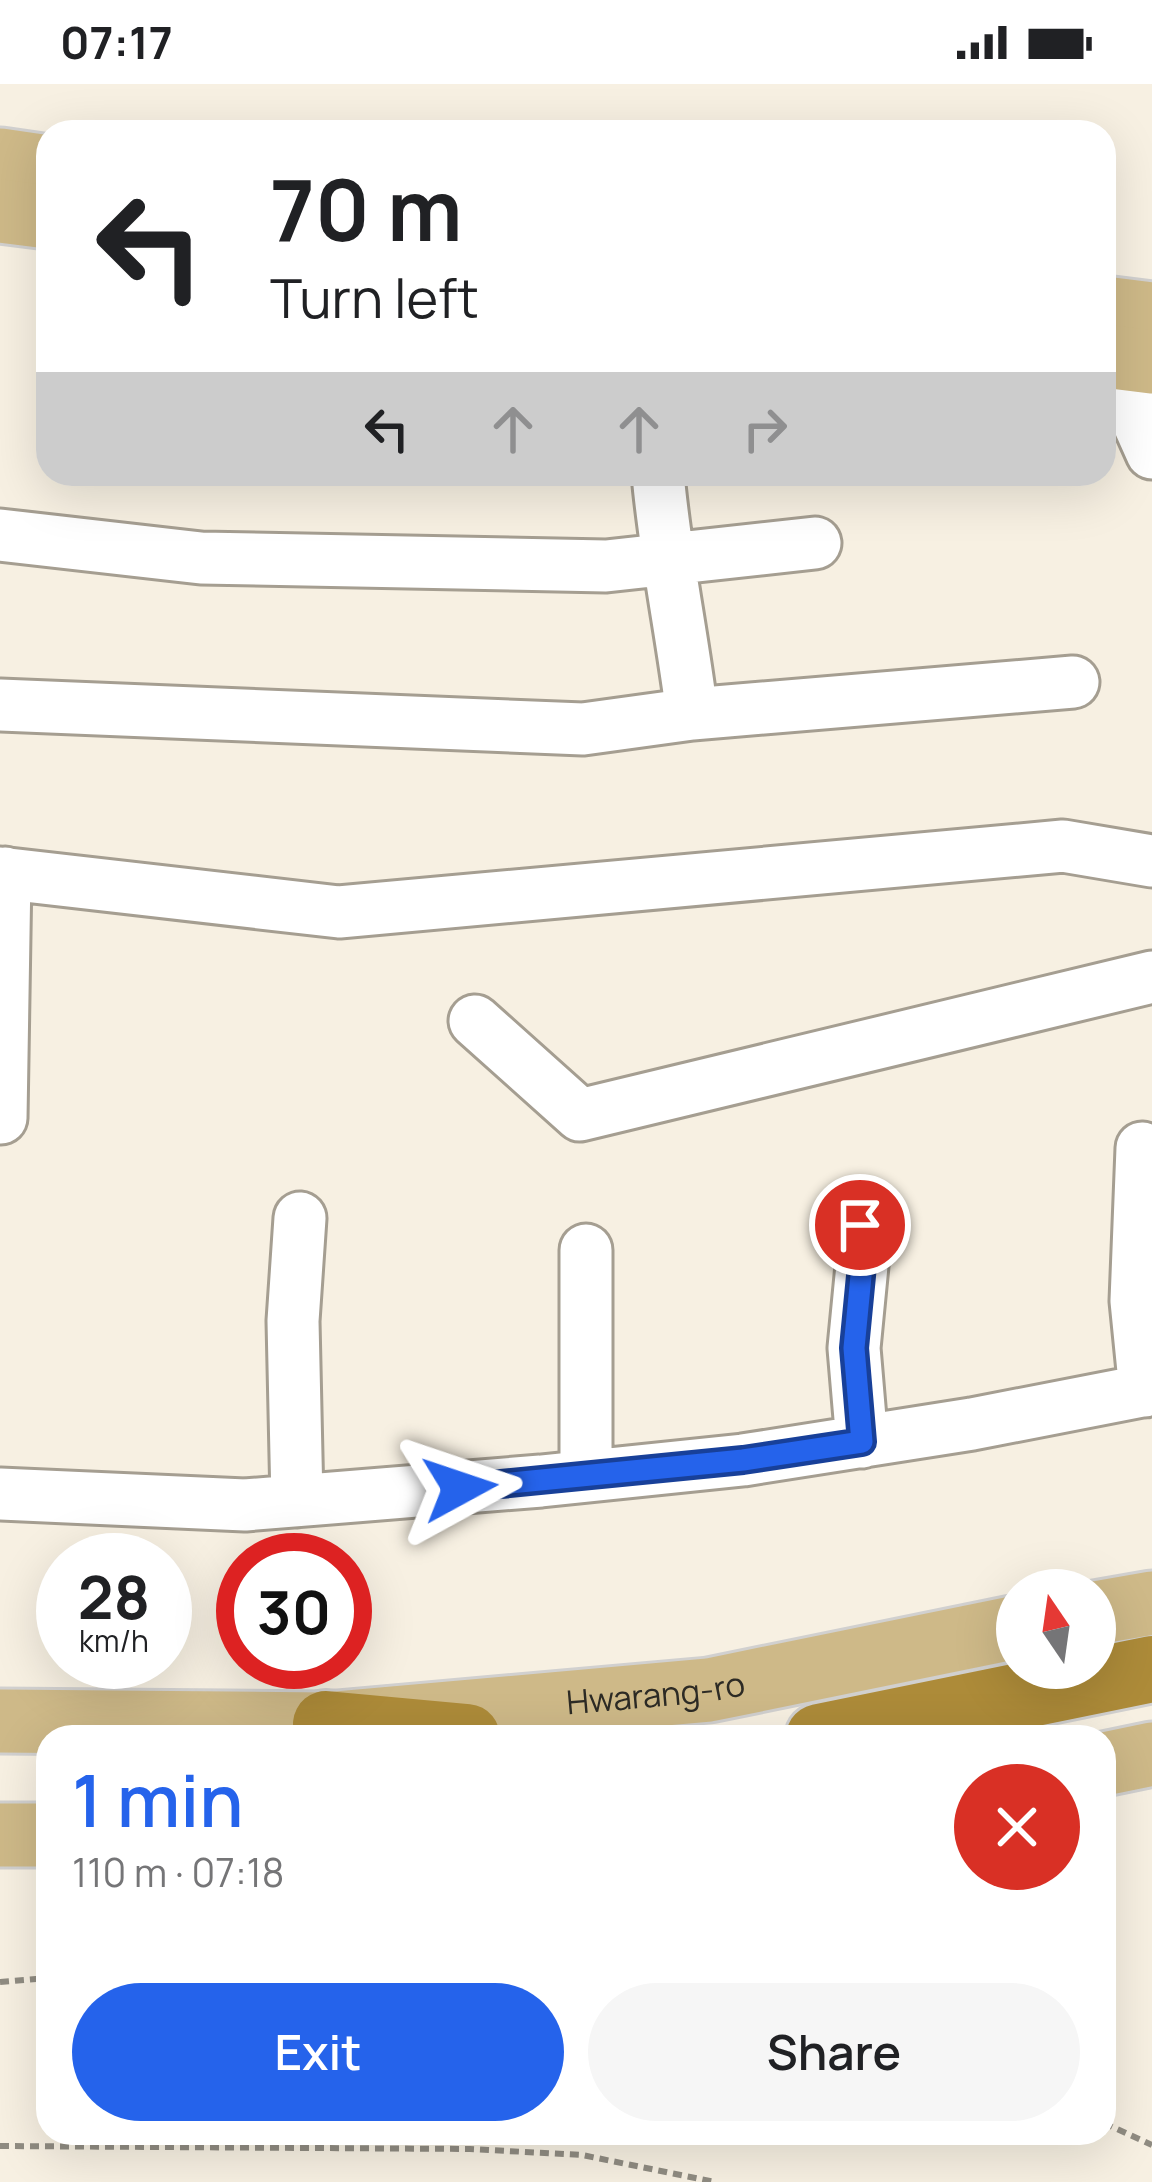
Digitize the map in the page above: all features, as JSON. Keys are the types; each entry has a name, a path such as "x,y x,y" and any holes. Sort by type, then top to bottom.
{"highway":[{"path":"878,1725 1152,1669"},
{"path":"326,1724 337,1725"}],"main road":[{"path":"0,160 36,165"},
{"path":"0,211 36,216"},
{"path":"1116,1609 1152,1603"},
{"name":"Hwarang-ro","path":"0,1721 326,1724 709,1690 996,1631"},
{"path":"1116,1762 1152,1754"},
{"path":"0,1834 36,1835"}],"street":[{"path":"1124,339 1152,454"},
{"path":"659,486 666,561 692,714"},
{"path":"0,535 201,558 606,566 814,542"},
{"path":"0,705 583,730 692,714 1073,682"},
{"path":"1,1118 3,873 339,912 1063,846 1152,861"},
{"path":"475,1021 580,1115 1152,977"},
{"path":"0,1494 245,1505 586,1476 862,1442 1148,1390 1136,1301 1142,1148"},
{"path":"297,1501 293,1321 300,1218"},
{"path":"860,1225 864,1245 854,1348 862,1442"},
{"path":"586,1250 586,1476"}],"path":[{"path":"0,1982 36,1979"},
{"path":"1116,2129 1152,2146"},
{"path":"0,2146 470,2149 582,2155 715,2182"}],"route":[{"path":"460,1488 743,1460 862,1442 854,1348 864,1245 860,1225"}]}
